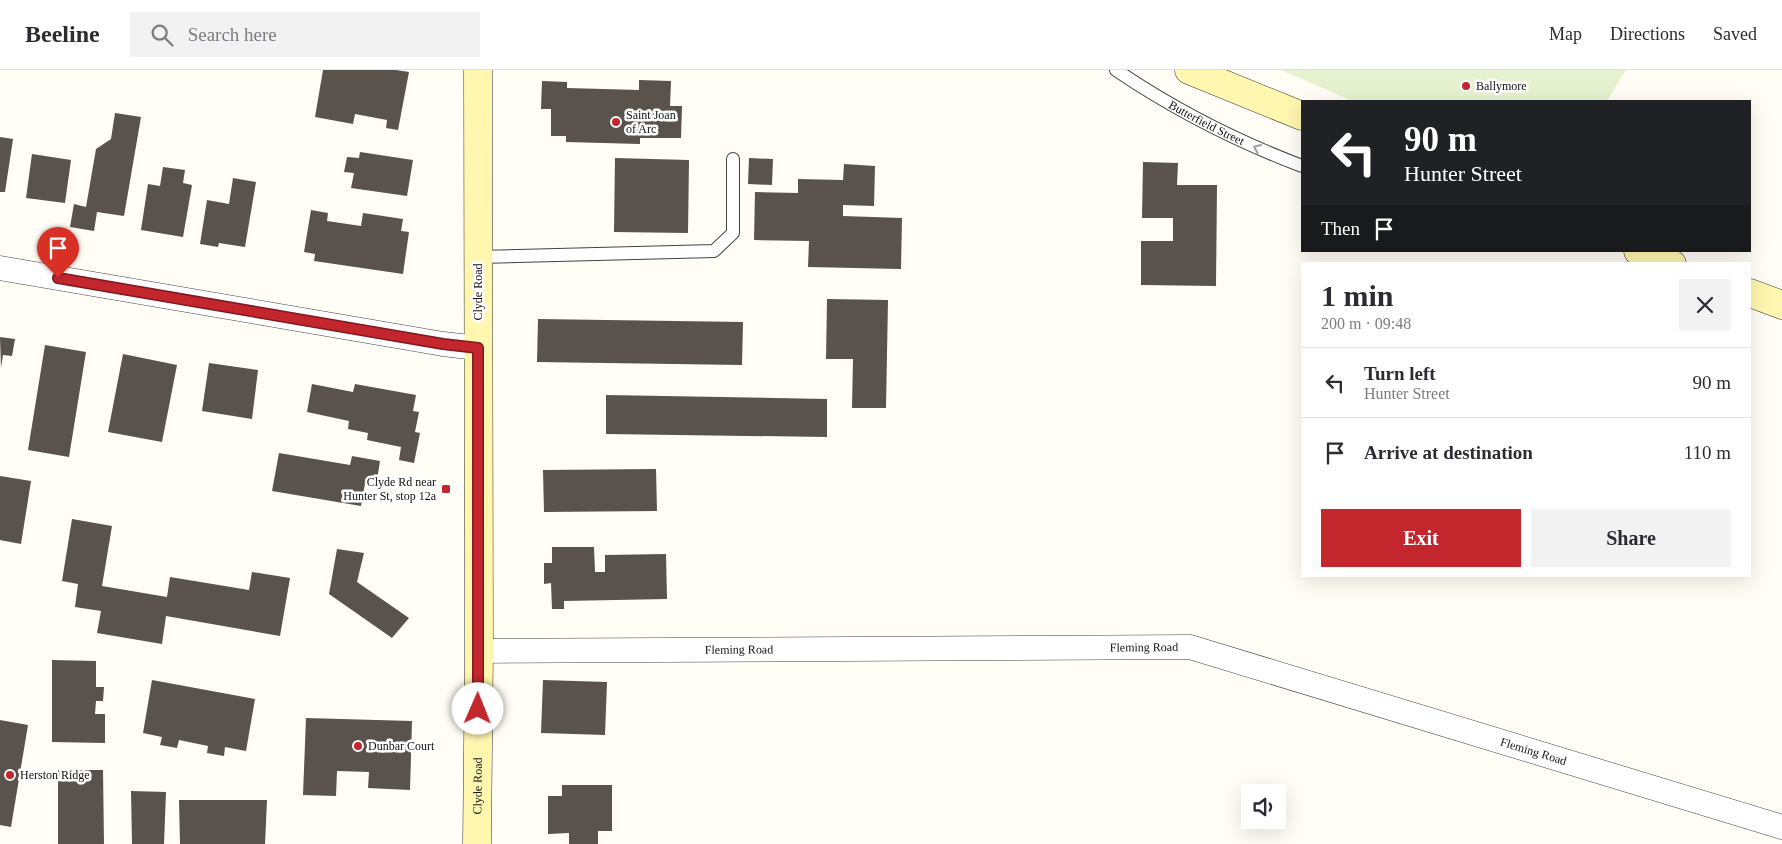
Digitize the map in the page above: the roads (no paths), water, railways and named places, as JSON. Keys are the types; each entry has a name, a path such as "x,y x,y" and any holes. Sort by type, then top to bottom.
{"street":[{"name":"Clyde Road","path":"476,844 479,651 478,70"},
{"path":"1189,70 1301,116"},
{"path":"1641,252 1667,262"},
{"path":"0,268 443,344 478,348"},
{"path":"1751,293 1782,305"},
{"name":"Fleming Road","path":"479,651 1190,647 1782,827"}],"lane":[{"name":"Butterfield Street","path":"1116,70 1167,103 1197,119 1237,139 1301,166"},
{"path":"478,256 714,251 733,233 733,159"}],"place":[{"name":"Ballymore","path":"1466,86"},
{"name":"Saint Joan of Arc","path":"616,122"},
{"name":"Clyde Rd near Hunter St, stop 12a","path":"446,489"},
{"name":"Dunbar Court","path":"358,746"},
{"name":"Herston Ridge","path":"10,775"}]}
